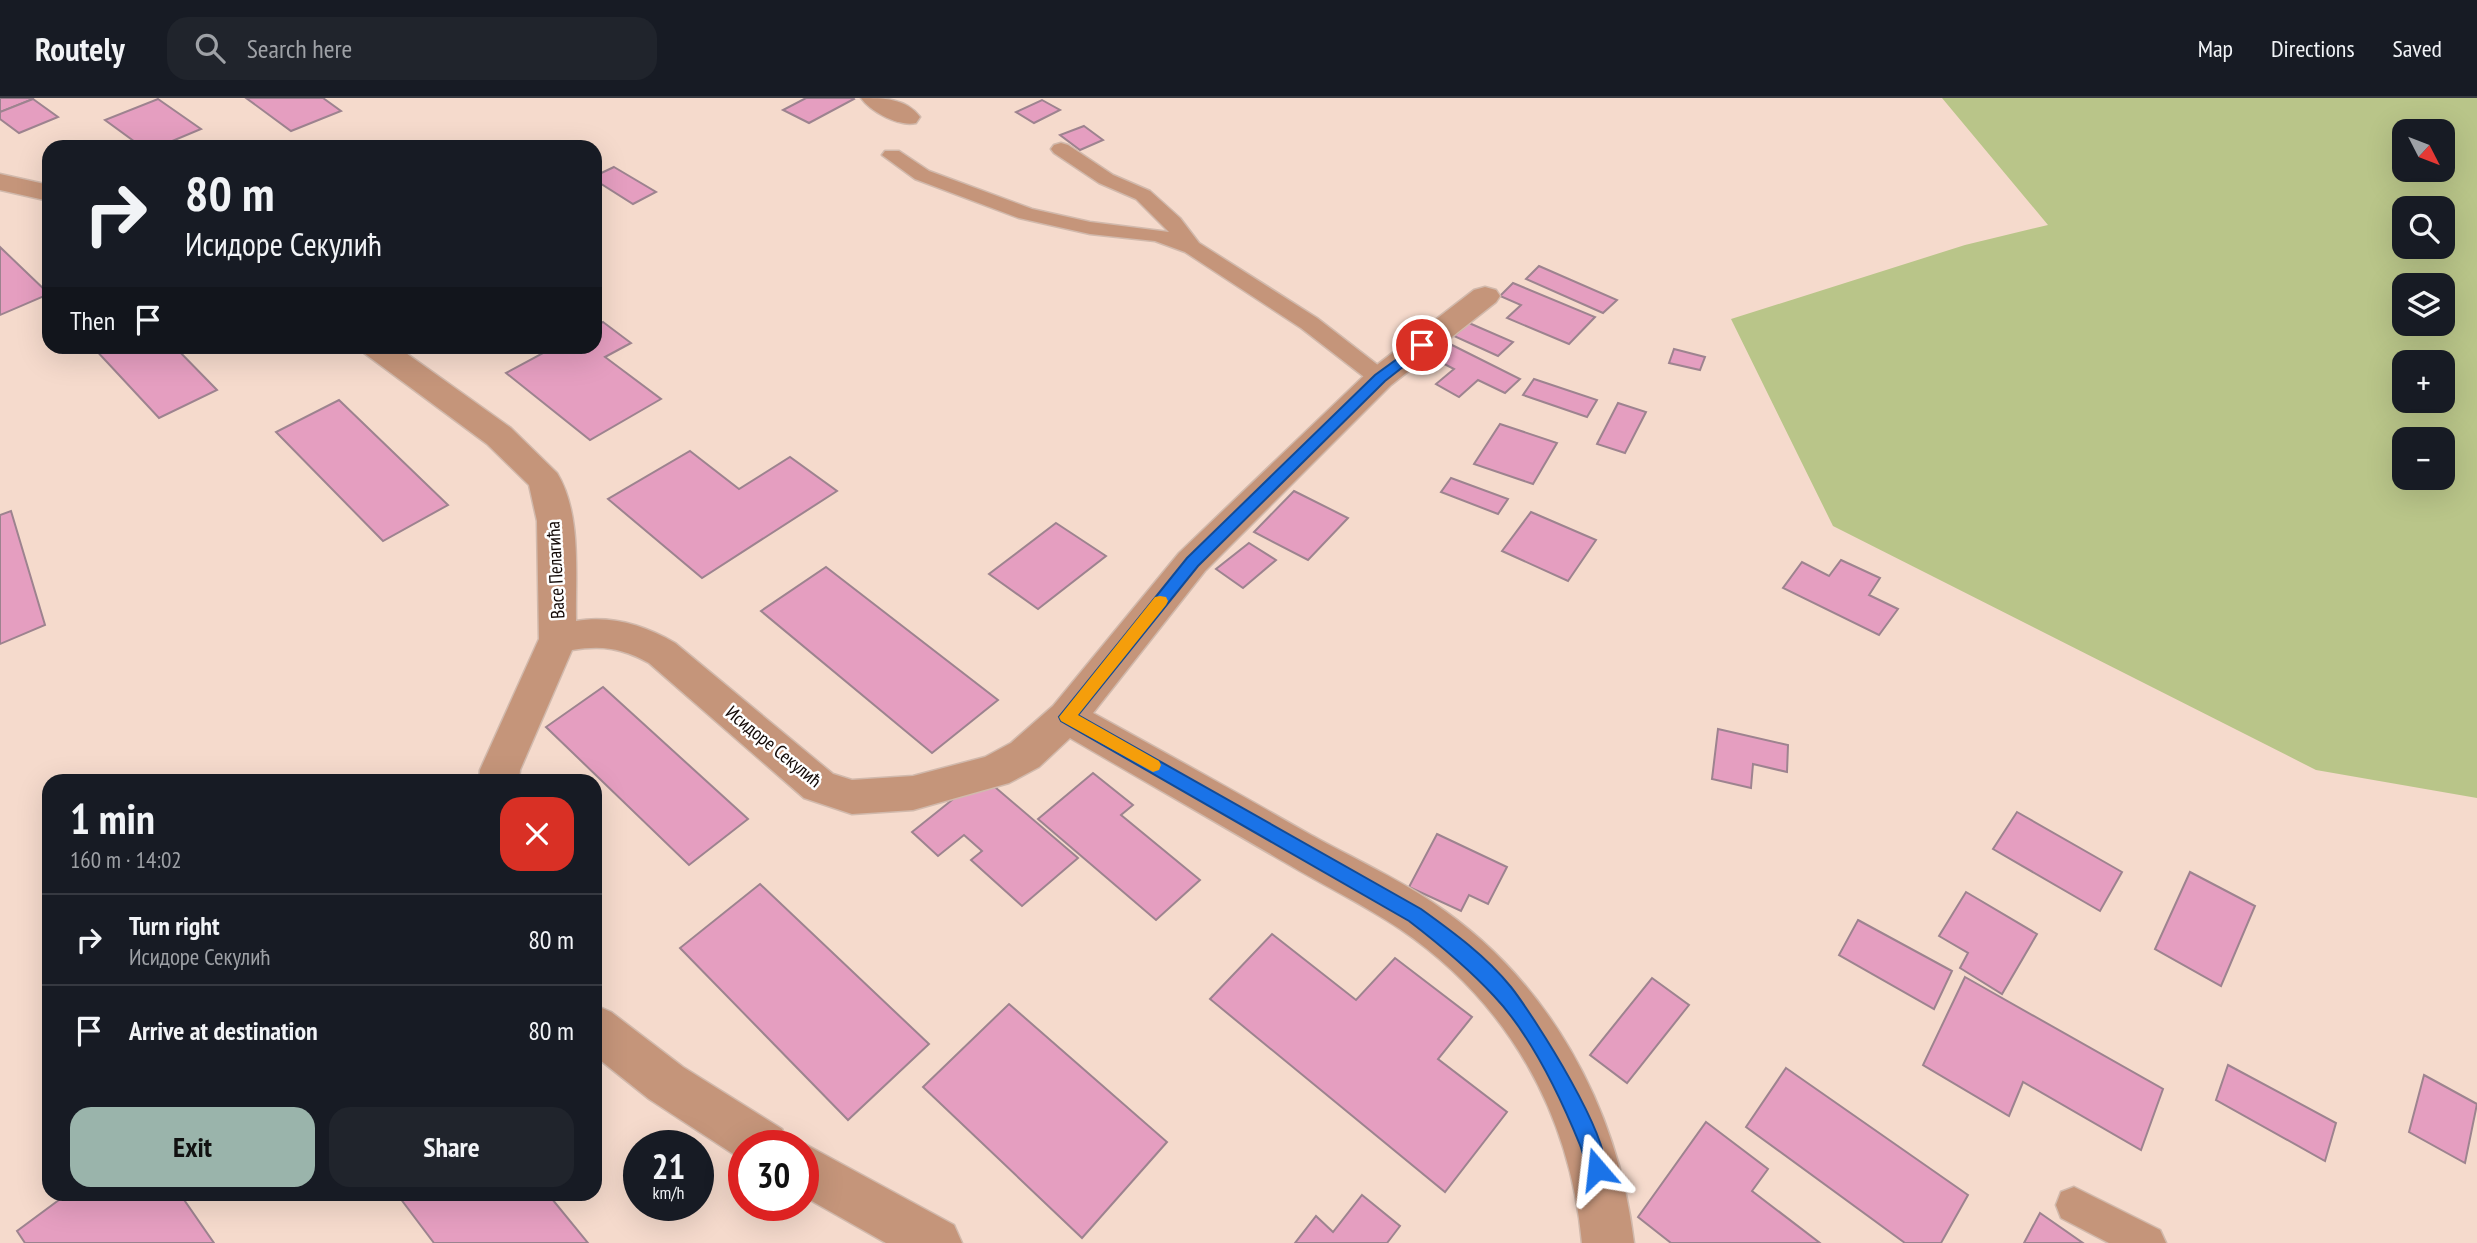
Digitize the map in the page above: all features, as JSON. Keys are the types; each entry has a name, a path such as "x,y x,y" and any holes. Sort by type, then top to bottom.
{"street":[{"path":"874,98 907,117"},
{"path":"0,182 42,191"},
{"name":"Исидоре Секулић","path":"558,639 584,632 636,637 662,653 819,786 852,797 913,793 995,771 1025,755 1067,717 1192,562 1380,378 1485,296"},
{"name":"Васе Пелагића","path":"386,354 499,436 545,481 555,521 558,639 500,774"},
{"path":"1067,717 1415,915 1456,945 1503,991 1535,1037 1565,1089 1591,1148 1606,1212 1608,1243"},
{"path":"602,1033 666,1083 740,1130"},
{"path":"819,1177 936,1243"}],"lane":[{"path":"1060,149 1106,179 1143,195 1173,222 1192,248"},
{"path":"892,155 922,175 1026,214 1090,228 1159,235 1192,248 1309,323 1380,378"},
{"path":"2074,1205 2147,1243"}],"green space":[{"path":"1942,98 2477,98 2477,798 2316,770 1833,526 1731,319 1965,245 2048,225"}],"building":[{"path":"0,98 32,98 33,99 0,112"},
{"path":"246,98 323,98 341,111 291,131"},
{"path":"806,98 854,99 809,123 783,110"},
{"path":"33,99 58,117 19,133 0,119 0,112"},
{"path":"158,99 201,129 175,140 132,140 105,120"},
{"path":"1042,100 1060,110 1034,123 1016,112"},
{"path":"1084,126 1103,140 1080,150 1060,135"},
{"path":"614,167 656,192 633,204 602,184 602,173"},
{"path":"0,247 42,287 42,297 0,315"},
{"path":"1539,266 1617,300 1603,313 1526,279"},
{"path":"1513,283 1595,317 1569,344 1507,318 1521,305 1500,296"},
{"path":"602,322 631,343 605,357 661,399 590,440 506,373 541,354 602,354"},
{"path":"1469,323 1513,342 1498,356 1454,336"},
{"path":"1446,342 1520,379 1505,393 1478,380 1459,397 1436,384 1454,369 1429,356"},
{"path":"1674,349 1705,357 1700,370 1669,363"},
{"path":"99,354 182,354 217,390 159,418"},
{"path":"1534,379 1597,400 1587,417 1523,395"},
{"path":"339,400 448,505 383,541 276,432"},
{"path":"1618,403 1646,412 1625,453 1597,444"},
{"path":"1500,424 1557,443 1533,484 1474,464"},
{"path":"690,451 739,489 790,457 837,491 702,578 608,499"},
{"path":"1451,478 1508,499 1498,514 1441,492"},
{"path":"1294,491 1348,518 1308,560 1254,532"},
{"path":"11,511 45,625 0,644 0,515"},
{"path":"1531,512 1596,540 1568,581 1502,551"},
{"path":"1056,523 1106,556 1038,609 989,574"},
{"path":"1249,543 1276,560 1243,588 1216,569"},
{"path":"1841,560 1880,578 1869,595 1898,609 1879,635 1783,588 1802,562 1829,576"},
{"path":"826,567 998,700 932,753 761,611"},
{"path":"603,687 748,819 689,865 602,781 602,774 595,774 546,727"},
{"path":"1718,729 1788,745 1787,772 1753,764 1751,788 1712,779"},
{"path":"1093,773 1133,805 1121,815 1200,880 1156,920 1038,819"},
{"path":"982,776 1078,858 1022,906 971,860 982,851 964,835 938,856 912,832"},
{"path":"2017,812 2122,872 2100,911 1993,849"},
{"path":"1437,834 1507,867 1488,904 1469,895 1461,911 1409,887"},
{"path":"2190,872 2255,906 2221,986 2155,949"},
{"path":"760,884 929,1044 848,1120 680,948"},
{"path":"1966,892 2037,934 2002,994 1960,968 1968,953 1939,936"},
{"path":"1858,920 1952,971 1934,1009 1839,955"},
{"path":"1272,934 1356,1000 1395,958 1472,1017 1438,1059 1507,1112 1445,1192 1210,999"},
{"path":"1965,977 2163,1089 2141,1150 2023,1082 2009,1116 1923,1065"},
{"path":"1652,978 1689,1005 1627,1083 1590,1055"},
{"path":"1009,1004 1167,1142 1082,1238 923,1087"},
{"path":"2228,1065 2336,1123 2325,1161 2216,1100"},
{"path":"1786,1068 1968,1195 1941,1243 1905,1243 1746,1127"},
{"path":"2424,1075 2477,1104 2465,1163 2409,1132"},
{"path":"1706,1122 1768,1169 1752,1191 1820,1243 1671,1243 1638,1217"},
{"path":"1362,1195 1400,1226 1387,1243 1295,1243 1316,1216 1333,1232"},
{"path":"58,1201 185,1201 214,1243 25,1243 17,1231"},
{"path":"402,1201 554,1201 588,1243 434,1243"},
{"path":"2040,1213 2083,1243 2024,1243"}],"slow traffic":[{"path":"1153,765 1067,717 1160,601"}],"route":[{"path":"1422,345 1380,378 1192,562 1067,717 1415,915 1456,945 1503,991 1535,1037 1565,1089 1591,1148 1597,1169"}]}
